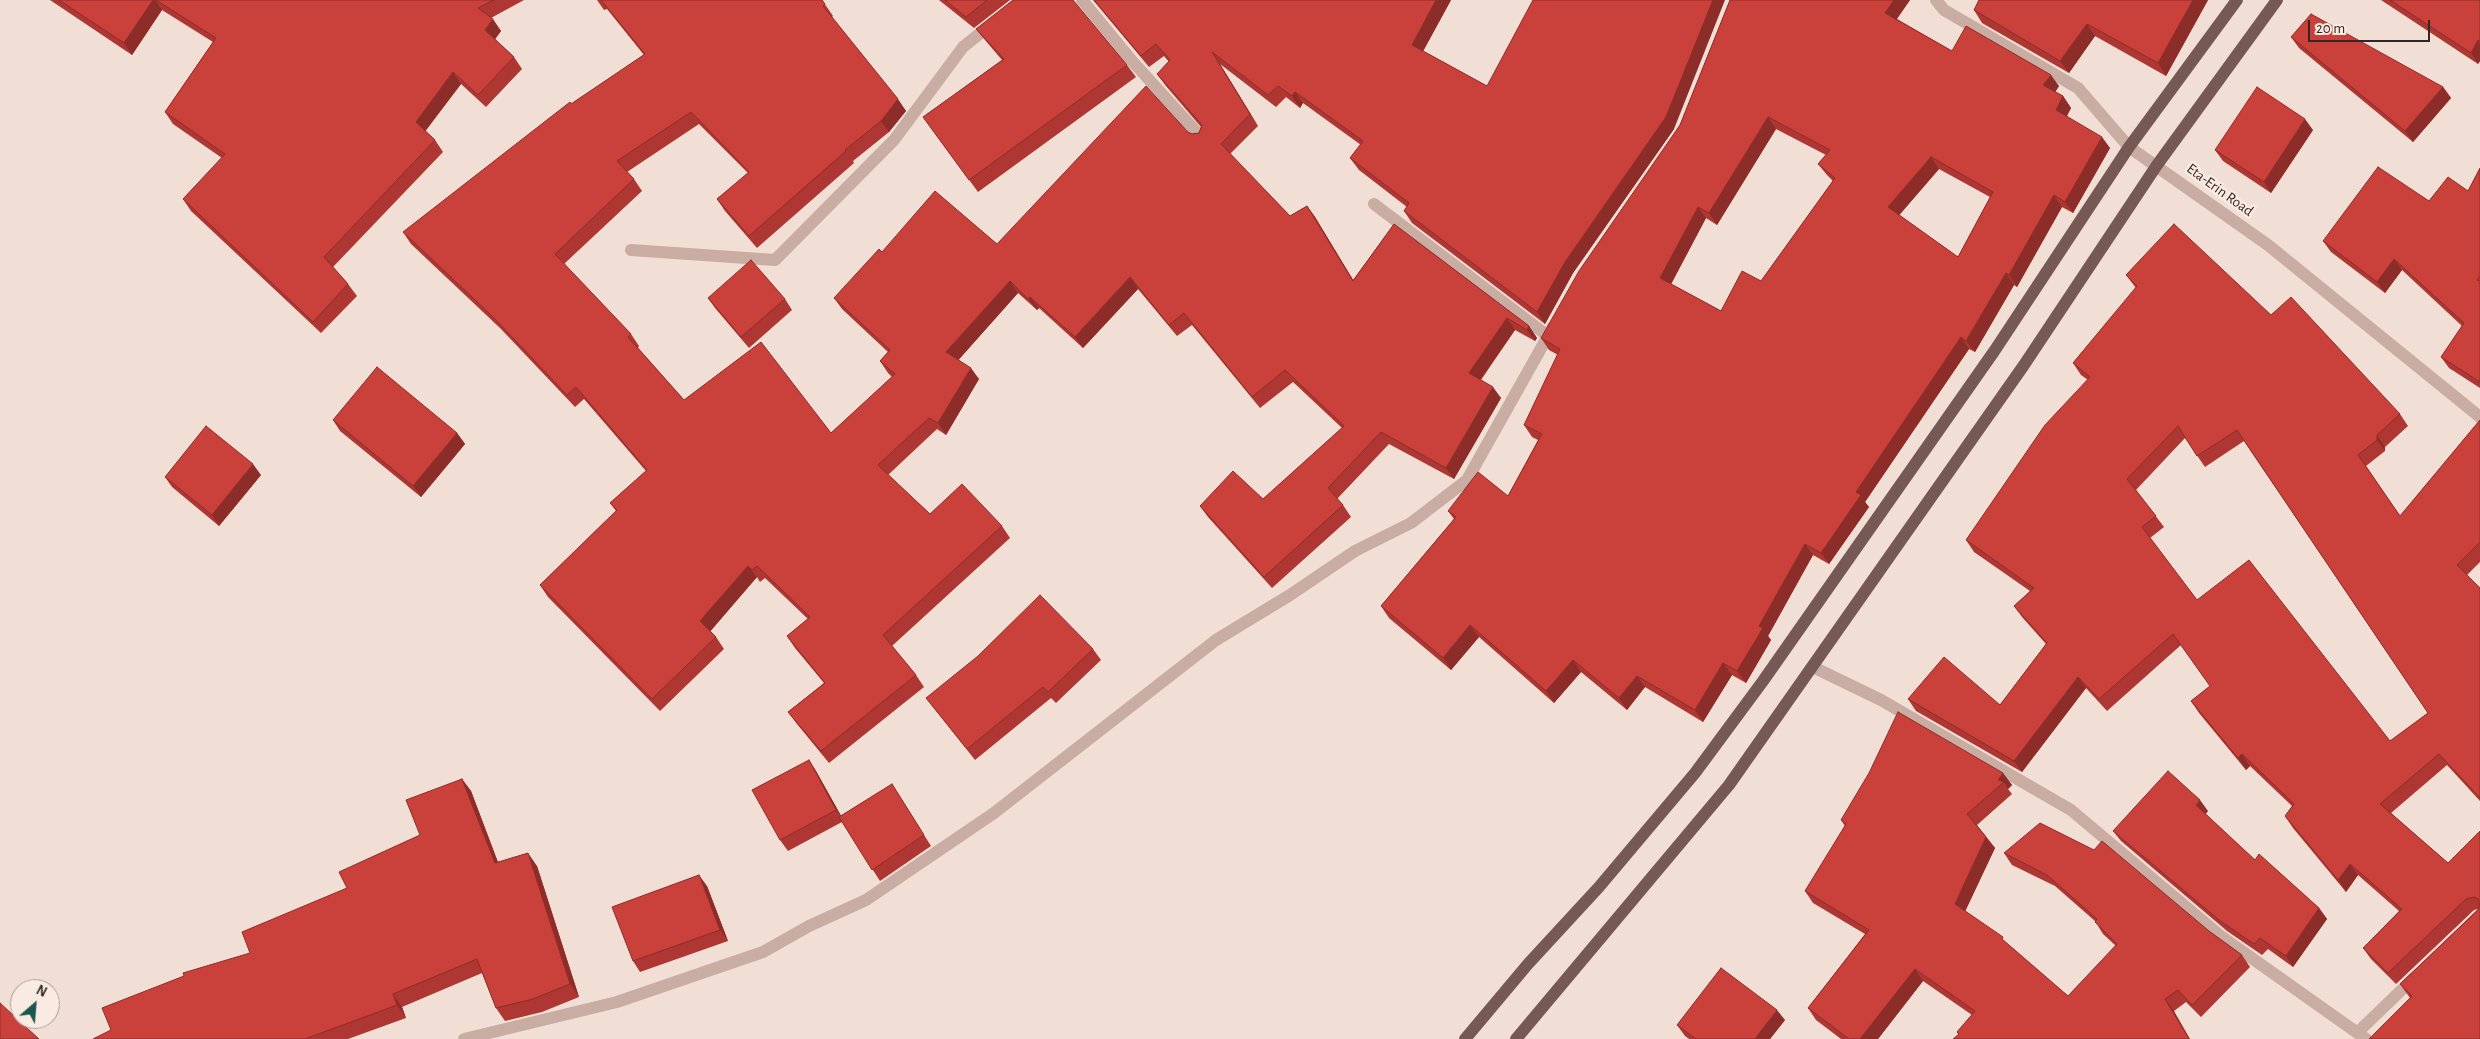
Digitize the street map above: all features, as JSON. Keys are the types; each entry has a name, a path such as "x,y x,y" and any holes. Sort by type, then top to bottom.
{"main road":[{"path":"1465,1039 1528,964 1599,887 1701,765 1763,681 1994,350 2129,147 2237,0"},
{"path":"1516,1039 1729,785 2024,365 2157,165 2277,0"}],"street":[{"path":"1082,0 1133,62 1202,138"},
{"name":"Eta-Erin Road","path":"1936,0 1944,10 2078,88 2129,147 2268,245 2480,418"},
{"path":"631,250 775,260 894,140 963,47 1000,18"},
{"path":"1374,204 1548,336"},
{"path":"464,1039 617,1002 763,952 809,926 866,900 994,813 1216,640 1290,595 1354,551 1411,523 1467,480 1557,319"},
{"path":"1813,667 1881,700 2071,810 2222,937 2362,1035 2421,971"}],"building":[{"path":"59,0 153,0 124,43"},
{"path":"156,0 494,0 478,8 493,19 485,30 514,57 478,95 453,72 416,122 435,140 324,257 348,284 313,322 183,199 225,154 165,112 216,38"},
{"path":"601,0 822,0 825,4 823,6 898,99 881,121 845,150 749,236 717,199 749,172 691,112 617,161 634,179 555,254 631,334 628,337 684,400 761,342 831,433 895,374 880,361 890,350 834,298 879,249 882,252 935,191 997,244 1146,86 1188,132 1192,134 1199,133 1202,125 1157,74 1170,60 1156,44 1141,56 1094,0 1436,0 1412,45 1487,86 1533,0 1713,0 1666,117 1565,262 1537,312 1404,211 1409,203 1350,158 1363,141 1295,92 1292,96 1278,86 1268,95 1212,52 1250,114 1221,144 1290,216 1307,206 1353,281 1394,224 1529,326 1527,330 1507,318 1469,373 1493,387 1446,468 1381,432 1328,488 1343,505 1264,577 1200,506 1233,471 1263,499 1344,426 1285,370 1252,397 1184,313 1169,325 1130,277 1075,337 1030,297 1028,299 1010,281 946,352 971,368 938,423 929,418 878,465 930,514 962,484 1002,526 883,635 916,675 821,751 788,712 825,683 787,636 810,617 757,566 752,570 748,566 700,621 716,637 652,699 540,585 617,510 610,503 647,470 576,387 567,395 493,317 403,232 570,102 571,104 645,54"},
{"path":"945,0 987,0 966,17"},
{"path":"1013,0 1073,0 1127,65 969,180 923,117 1004,59 976,29"},
{"path":"1730,0 1894,0 1885,13 1952,51 1966,26 2051,75 2043,85 2063,96 2056,110 2102,137 2065,202 2054,195 2009,275 2006,273 1966,341 1961,337 1856,492 1861,495 1821,553 1805,544 1759,626 1763,628 1737,671 1723,663 1695,710 1637,676 1619,698 1573,660 1546,691 1470,625 1443,658 1381,606 1456,517 1448,511 1478,472 1508,496 1542,434 1524,425 1560,349 1541,338 1579,271 1680,125","holes":["1768,117 1830,150 1818,164 1835,178 1761,281 1742,271 1721,311 1660,278 1698,207 1709,213","1931,157 1993,192 1958,257 1888,207"]},
{"path":"1979,0 2193,0 2158,63 2087,24 2060,61 1974,10"},
{"path":"2390,0 2480,0 2480,41 2478,40 2471,53"},
{"path":"2311,14 2443,87 2405,131 2291,37"},
{"path":"2257,87 2305,119 2264,182 2215,150"},
{"path":"2378,167 2429,201 2448,177 2468,191 2480,168 2480,276 2477,280 2480,281 2480,382 2441,357 2464,323 2394,259 2377,282 2323,241"},
{"path":"2174,224 2271,315 2291,297 2400,414 2377,435 2377,440 2358,455 2400,516 2480,420 2480,542 2457,565 2480,588 2480,798 2439,754 2380,804 2448,863 2480,831 2480,906 2478,899 2474,897 2466,899 2388,973 2363,948 2402,909 2350,864 2338,880 2285,816 2294,804 2242,754 2238,758 2191,701 2210,686 2173,634 2099,699 2078,677 2014,761 1908,699 1944,657 2000,705 2047,643 2014,606 2034,588 1966,540 2045,425 2090,377 2073,363 2137,286 2126,275","holes":["2178,426 2197,456 2237,430 2428,713 2390,741 2249,560 2197,600 2142,527 2156,516 2127,479"]},
{"path":"751,260 785,299 741,337 708,298"},
{"path":"377,367 457,433 413,486 333,420"},
{"path":"206,426 253,464 212,515 165,477"},
{"path":"1040,595 1093,649 1048,692 1043,687 967,749 926,698 978,656"},
{"path":"1898,712 2003,773 1998,780 2004,782 1967,814 1986,837 1955,904 2003,937 2002,939 2068,996 2117,944 2095,922 2097,919 2047,875 2004,853 2040,823 2094,850 2102,841 2209,931 2242,955 2192,1005 2178,990 2165,999 2189,1039 1953,1039 1959,1034 1957,1032 1975,1011 1915,969 1860,1039 1849,1039 1808,1008 1869,930 1805,891 1846,824 1841,820 1869,773"},
{"path":"809,760 836,810 780,840 752,790"},
{"path":"2168,771 2200,800 2196,805 2255,860 2259,854 2319,908 2286,956 2260,938 2254,944 2219,920 2113,831"},
{"path":"462,779 495,863 528,853 570,984 533,999 496,1008 477,959 393,994 397,1005 305,1039 93,1039 111,1030 102,1008 184,976 183,973 250,953 242,932 347,888 339,872 420,835 406,800"},
{"path":"892,784 924,835 872,870 839,817"},
{"path":"699,875 720,930 633,961 612,907"},
{"path":"2480,906 2480,1039 2369,1039 2412,996 2400,984"},
{"path":"1721,968 1777,1010 1755,1039 1696,1039 1677,1025"},
{"path":"0,1003 10,1012 10,1029 28,1029 39,1039 0,1039"}]}
